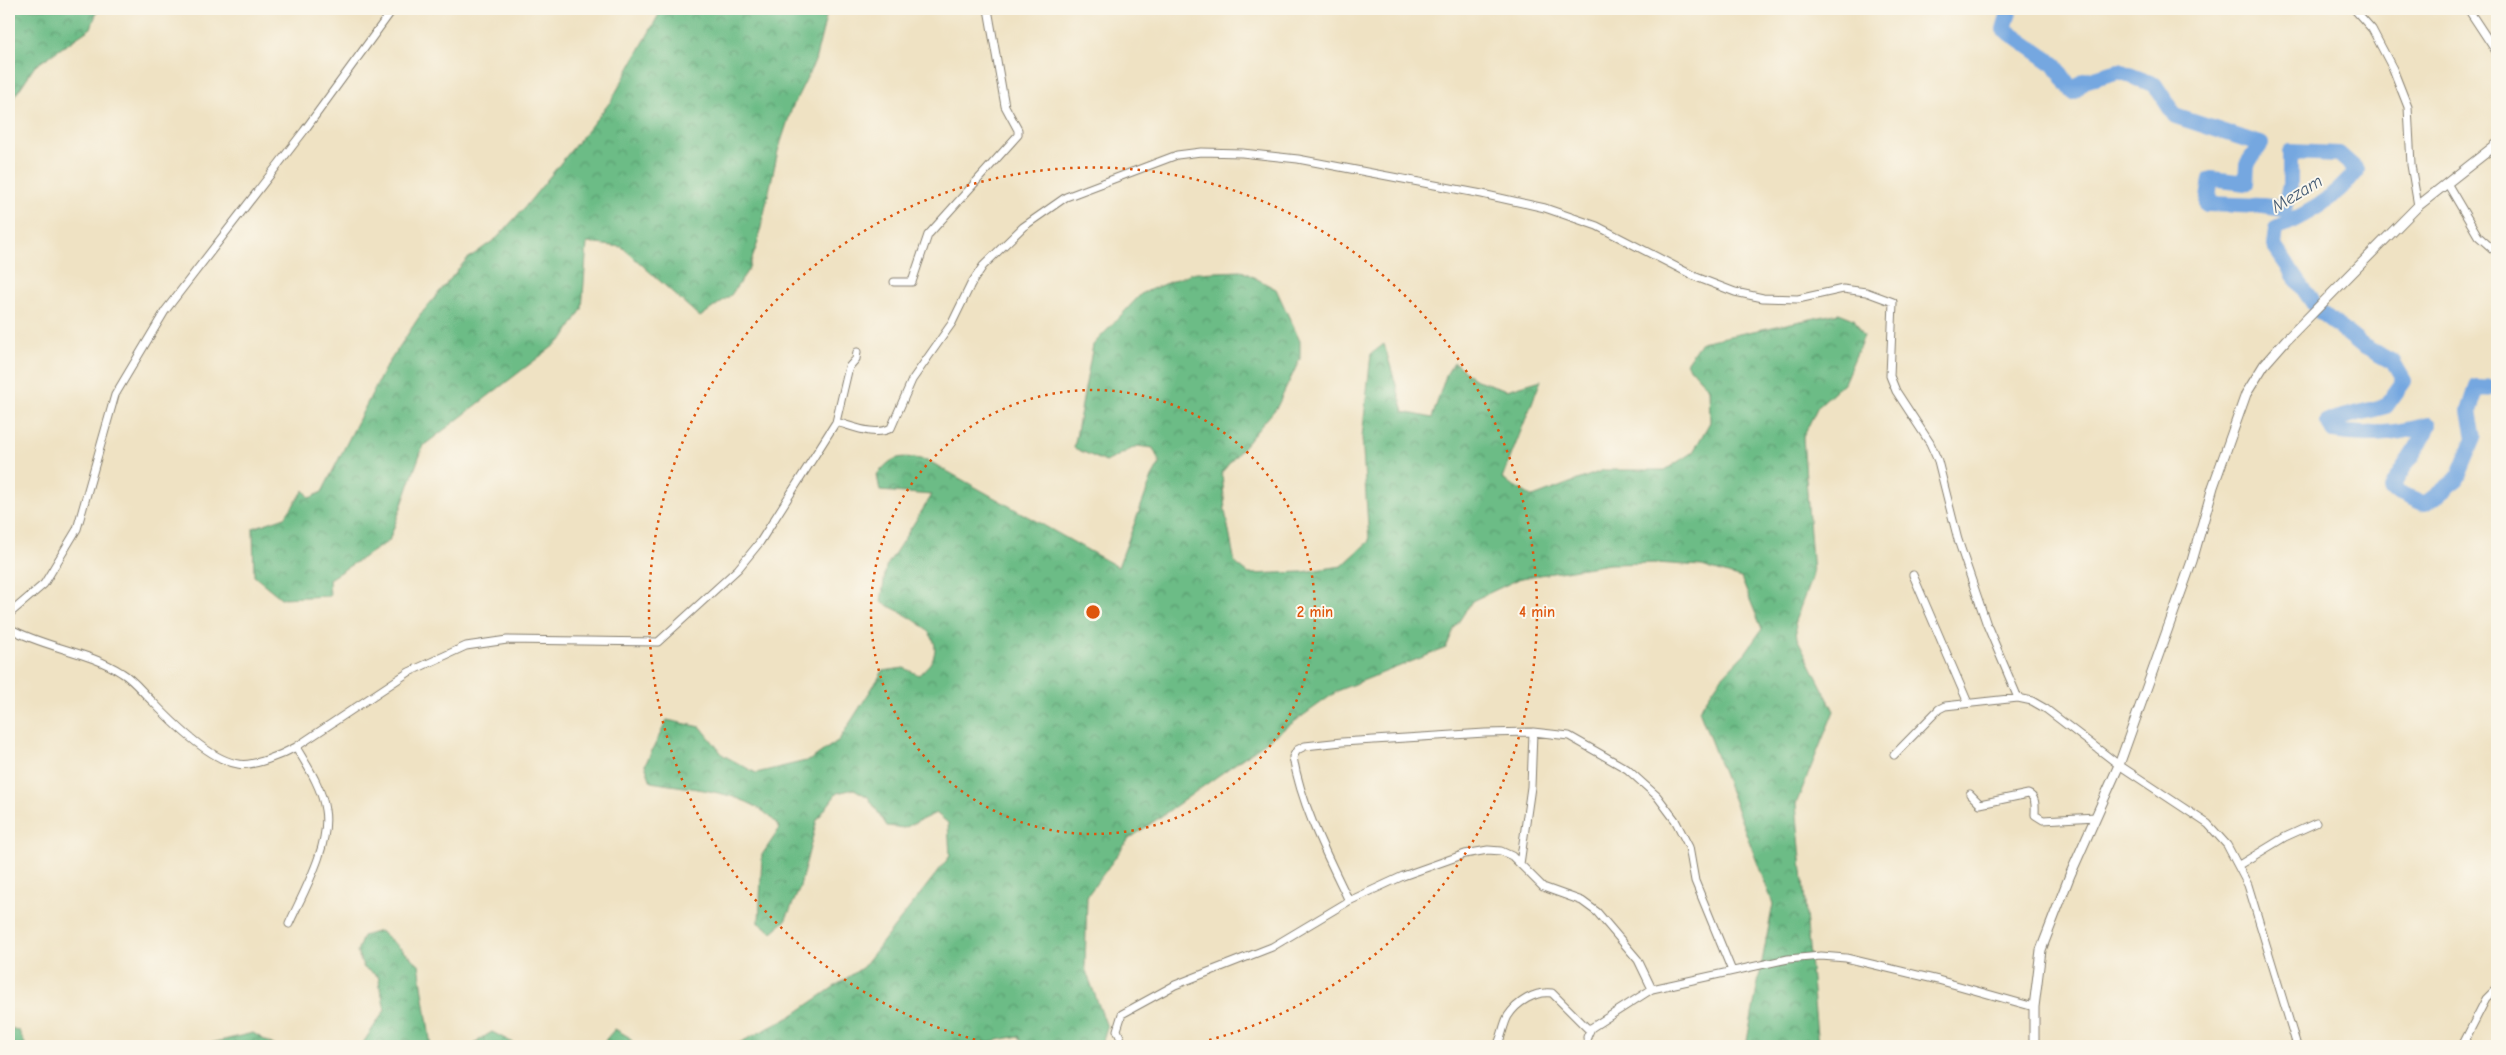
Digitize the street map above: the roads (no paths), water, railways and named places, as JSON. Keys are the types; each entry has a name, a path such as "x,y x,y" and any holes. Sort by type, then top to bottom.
{"street":[{"path":"9,614 44,584 64,554 77,529 115,395 165,311 304,131 393,9"},
{"path":"894,282 912,282 928,235 1018,135 1005,106 988,9"},
{"path":"2354,9 2372,28 2408,107 2411,165 2418,206"},
{"path":"2468,9 2497,54"},
{"path":"2034,1046 2034,1007 2040,950 2059,901 2119,765 2192,562 2213,487 2246,394 2264,365 2418,206 2497,144"},
{"path":"836,422 874,431 886,431 891,428 912,380 952,323 971,284 983,266 1023,227 1066,196 1177,155 1201,152 1242,153 1298,159 1546,208 1596,226 1687,273 1734,292 1763,298 1798,299 1843,289 1866,292 1893,302 1890,376 1896,391 1930,444 1938,461 1964,557 1988,626 2018,698"},
{"path":"2447,183 2478,236 2497,253"},
{"path":"9,628 31,638 80,654 123,673 208,750 227,761 240,765 281,755 409,672 466,646 507,640 658,642 738,568 760,542 836,422 849,367 856,359 857,352"},
{"path":"1912,575 1968,703"},
{"path":"1894,755 1939,709 1968,703 2018,698 2032,701 2046,709 2119,765 2208,824 2227,845 2239,865 2248,886 2297,1046"},
{"path":"1349,901 1310,818 1295,769 1293,757 1298,750 1305,746 1342,742 1485,732 1533,732 1569,736 1627,769 1657,796 1675,820 1689,847 1695,882 1732,971"},
{"path":"1520,864 1531,788 1533,732"},
{"path":"289,924 312,873 326,830 322,798 296,747"},
{"path":"1970,794 1980,804 2028,794 2035,799 2036,815 2043,820 2096,817"},
{"path":"2239,865 2285,837 2316,823"},
{"path":"1124,1046 1117,1030 1122,1014 1175,985 1272,947 1349,901 1403,876 1465,854 1488,850 1501,851 1512,856 1543,887 1582,901 1597,912 1638,960 1652,989"},
{"path":"1588,1046 1587,1037 1592,1028 1652,989 1788,959 1821,956 1846,958 1938,980 2034,1007"},
{"path":"2462,1046 2486,999 2497,988"},
{"path":"1497,1046 1507,1017 1518,1003 1542,993 1552,992 1587,1028 1592,1028"}],"waterway":[{"name":"Mezam","path":"2010,9 2004,29 2055,65 2073,92 2084,81 2119,71 2155,85 2175,116 2261,144 2247,164 2246,183 2211,179 2207,204 2263,206 2284,209 2290,186 2290,152 2339,154 2357,170 2321,204 2276,229 2274,246 2318,310 2363,346 2393,362 2404,381 2386,406 2328,421 2333,431 2381,434 2429,425 2391,489 2425,504 2457,479 2474,438 2469,411 2477,387 2497,388"}]}
